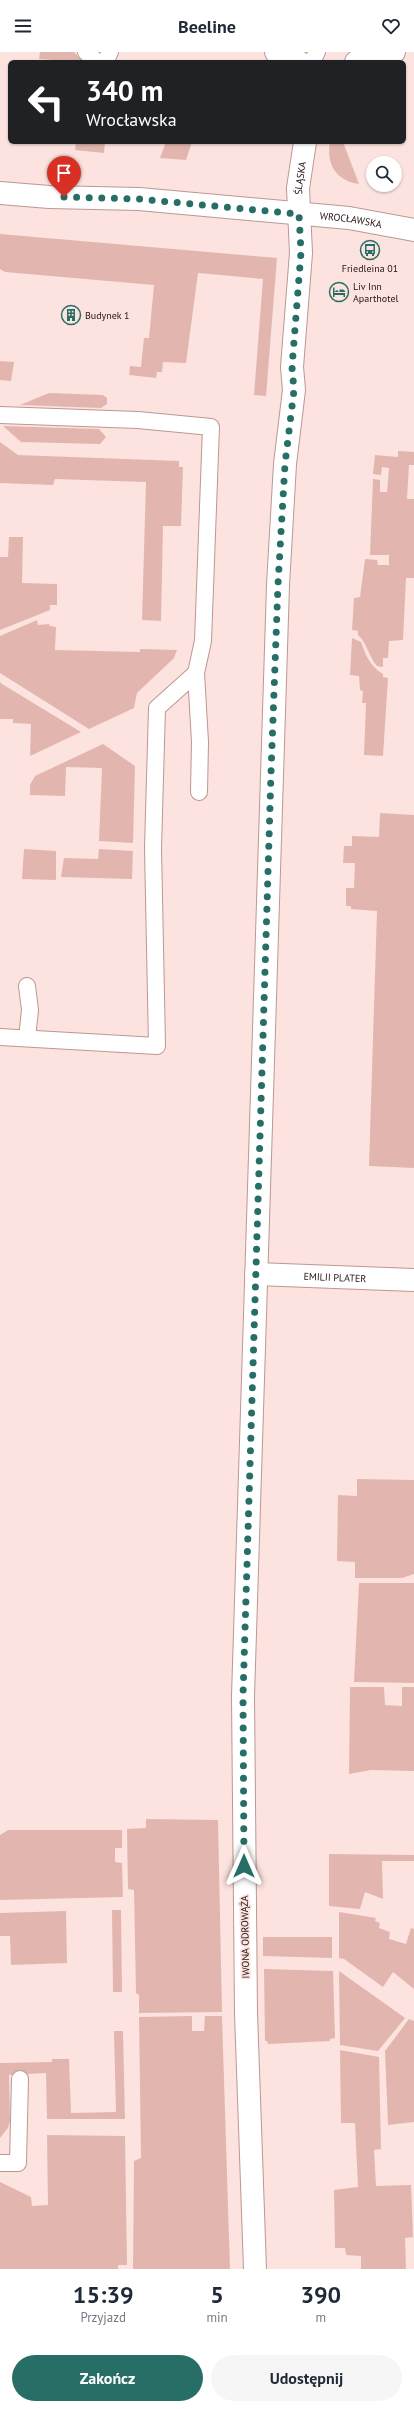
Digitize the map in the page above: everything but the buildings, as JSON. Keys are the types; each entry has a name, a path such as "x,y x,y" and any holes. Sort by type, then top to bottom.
{"street":[{"path":"276,52 287,55 296,60"},
{"path":"364,60 394,52"},
{"name":"ŚLĄSKA","path":"299,214 298,188 305,144"},
{"name":"WROCŁAWSKA","path":"0,193 49,197 139,199 349,218 414,230"},
{"name":"IWONA ODROWĄŻA","path":"255,2269 245,1974 243,1696 278,584 285,464 294,390 292,367 301,252 299,214"},
{"name":"EMILII PLATER","path":"256,1274 414,1280"}],"lane":[{"path":"86,52 95,60"},
{"path":"0,415 138,420 211,427 203,641 196,673 200,742 199,792"},
{"path":"0,1037 157,1046 153,848 157,708 196,673"},
{"path":"27,986 30,1010 27,1038"},
{"path":"0,2163 18,2163 20,2079"}],"shaded area":[{"path":"40,52 74,52 82,60 54,60 39,59"},
{"path":"76,144 105,144 104,153 75,150"},
{"path":"165,144 191,144 186,160 160,158"},
{"path":"330,144 344,144 359,184 344,179 334,170 331,164"},
{"path":"0,234 277,258 266,396 254,395 263,279 198,273 186,363 163,362 162,372 157,372 156,378 129,375 130,366 141,367 144,338 149,338 154,285 5,272 0,269"},
{"path":"0,361 14,362 11,381 0,380"},
{"path":"49,393 103,395 107,398 107,404 101,408 20,405"},
{"path":"3,426 99,429 106,437 100,444 21,442"},
{"path":"0,442 18,455 179,461 179,467 183,467 181,526 163,526 161,621 142,620 146,482 55,479 53,485 0,483"},
{"path":"398,451 414,452 414,465 409,465 407,499 414,499 414,578 406,578 403,640 389,641 388,658 383,658 383,667 377,666 374,662 364,642 358,635 358,631 352,630 354,598 360,597 365,559 377,560 378,565 389,565 389,555 370,555 373,479 380,480 380,492 387,492 389,468 382,467 381,475 373,474 375,455 398,457"},
{"path":"9,537 23,537 22,583 57,584 57,605 50,605 50,610 0,630 0,557 8,557"},
{"path":"37,620 38,625 49,624 50,626 56,627 55,650 140,652 140,649 177,650 174,658 137,693 134,708 89,729 0,673 0,636"},
{"path":"352,638 361,642 372,664 383,674 383,677 388,678 383,756 364,755 366,703 362,703 363,691 360,690 359,676 350,675"},
{"path":"0,682 81,732 30,756 31,724 13,723 13,719 0,719"},
{"path":"103,744 135,766 133,843 99,841 102,768 66,767 65,796 30,795 30,785 35,776"},
{"path":"380,813 414,815 414,1168 369,1166 377,911 351,909 351,906 346,906 346,888 354,888 355,863 343,863 344,846 352,846 352,836 379,837"},
{"path":"24,849 56,851 56,880 22,879"},
{"path":"99,849 133,851 132,879 61,877 64,858 98,859"},
{"path":"357,1479 414,1480 414,1574 402,1578 355,1578 355,1562 337,1561 338,1495 357,1496"},
{"path":"359,1583 414,1583 414,1683 354,1682"},
{"path":"350,1687 384,1687 385,1705 402,1706 402,1687 414,1687 414,1771 371,1770 349,1774"},
{"path":"146,1819 218,1820 222,2012 139,2013 139,1995 136,1993 134,1890 128,1889 127,1829 146,1828"},
{"path":"8,1830 122,1830 122,1848 115,1848 115,1862 122,1863 123,1897 0,1900 0,1835"},
{"path":"329,1854 414,1855 414,1861 382,1861 383,1899 365,1892 360,1909 329,1906"},
{"path":"112,1910 121,1910 122,1992 113,1992"},
{"path":"66,1911 67,1963 11,1965 10,1936 0,1936 0,1913"},
{"path":"339,1912 376,1918 375,1921 380,1923 379,1928 390,1932 389,1939 406,1944 411,1928 414,1929 414,1989 393,1972 383,1987 344,1959 339,1958"},
{"path":"263,1937 332,1937 332,1958 263,1956"},
{"path":"264,1969 333,1971 335,2038 330,2039 330,2041 268,2044 267,2041 265,2041"},
{"path":"339,1971 405,2018 378,2051 340,2045"},
{"path":"192,2016 192,2031 204,2031 205,2016 222,2016 230,2269 133,2269 134,2161 141,2158 139,2017"},
{"path":"409,2019 414,2021 414,2122 388,2125 385,2051"},
{"path":"114,2031 123,2031 125,2119 47,2119 46,2073 9,2075 10,2121 8,2128 0,2138 0,2063 52,2062 52,2059 69,2059 71,2113 116,2112"},
{"path":"340,2050 379,2057 381,2149 374,2150 376,2186 411,2185 413,2237 405,2238 406,2269 361,2269 361,2256 346,2255 345,2248 335,2248 334,2190 358,2187 355,2123 341,2123"},
{"path":"47,2135 125,2136 127,2265 118,2265 118,2269 0,2269 0,2182 31,2197 32,2206 48,2205"}],"place":[{"name":"Friedleina 01","path":"370,250"},
{"name":"Liv Inn Aparthotel","path":"339,292"},
{"name":"Budynek 1","path":"71,315"}],"route":[{"path":"64,197 139,199 299,214 301,252 292,367 294,390 290,439 285,464 278,584 271,773 243,1696 244,1866"}]}
